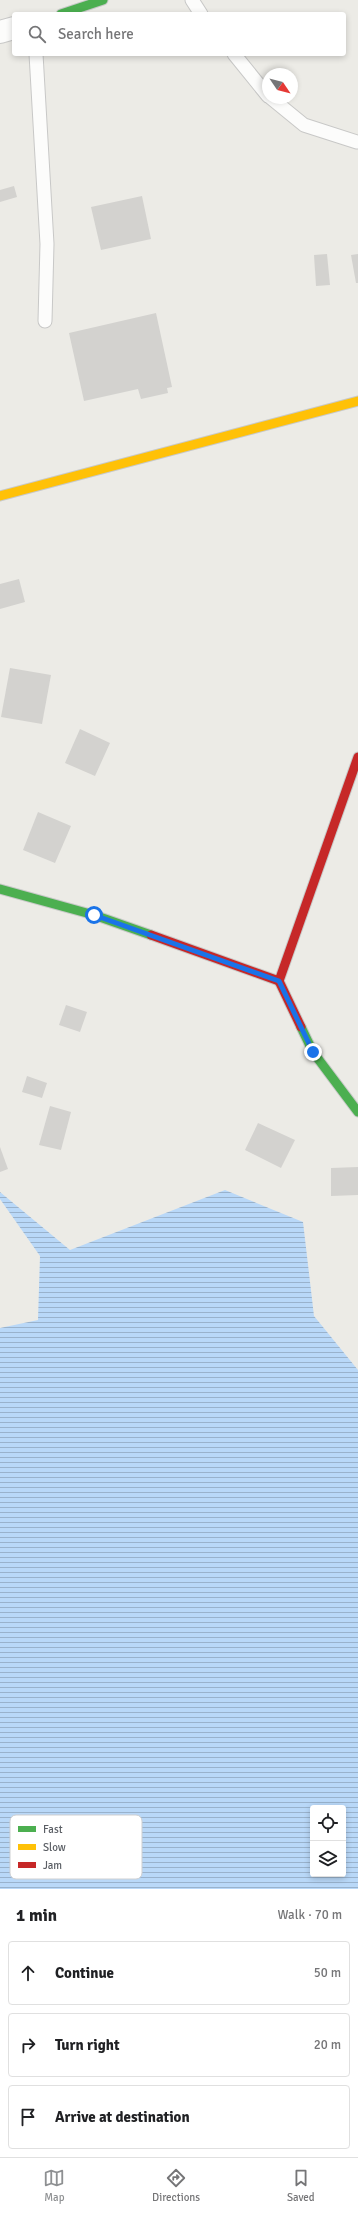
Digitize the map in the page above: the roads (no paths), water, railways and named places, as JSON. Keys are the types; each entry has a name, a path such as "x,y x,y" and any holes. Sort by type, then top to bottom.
{"street":[{"path":"67,12 103,0"},
{"path":"0,32 12,29"},
{"path":"0,496 358,401"},
{"path":"279,981 358,757"},
{"path":"0,889 94,915 279,981 313,1052 358,1112"}],"lane":[{"path":"192,0 200,12"},
{"path":"36,56 46,244 45,321"},
{"path":"236,56 262,89"},
{"path":"278,104 304,125 357,142"}],"water":[{"path":"225,1190 303,1222 314,1316 358,1370 358,1889 0,1889 0,1328 38,1320 40,1256 0,1199 0,1192 70,1250"}]}
